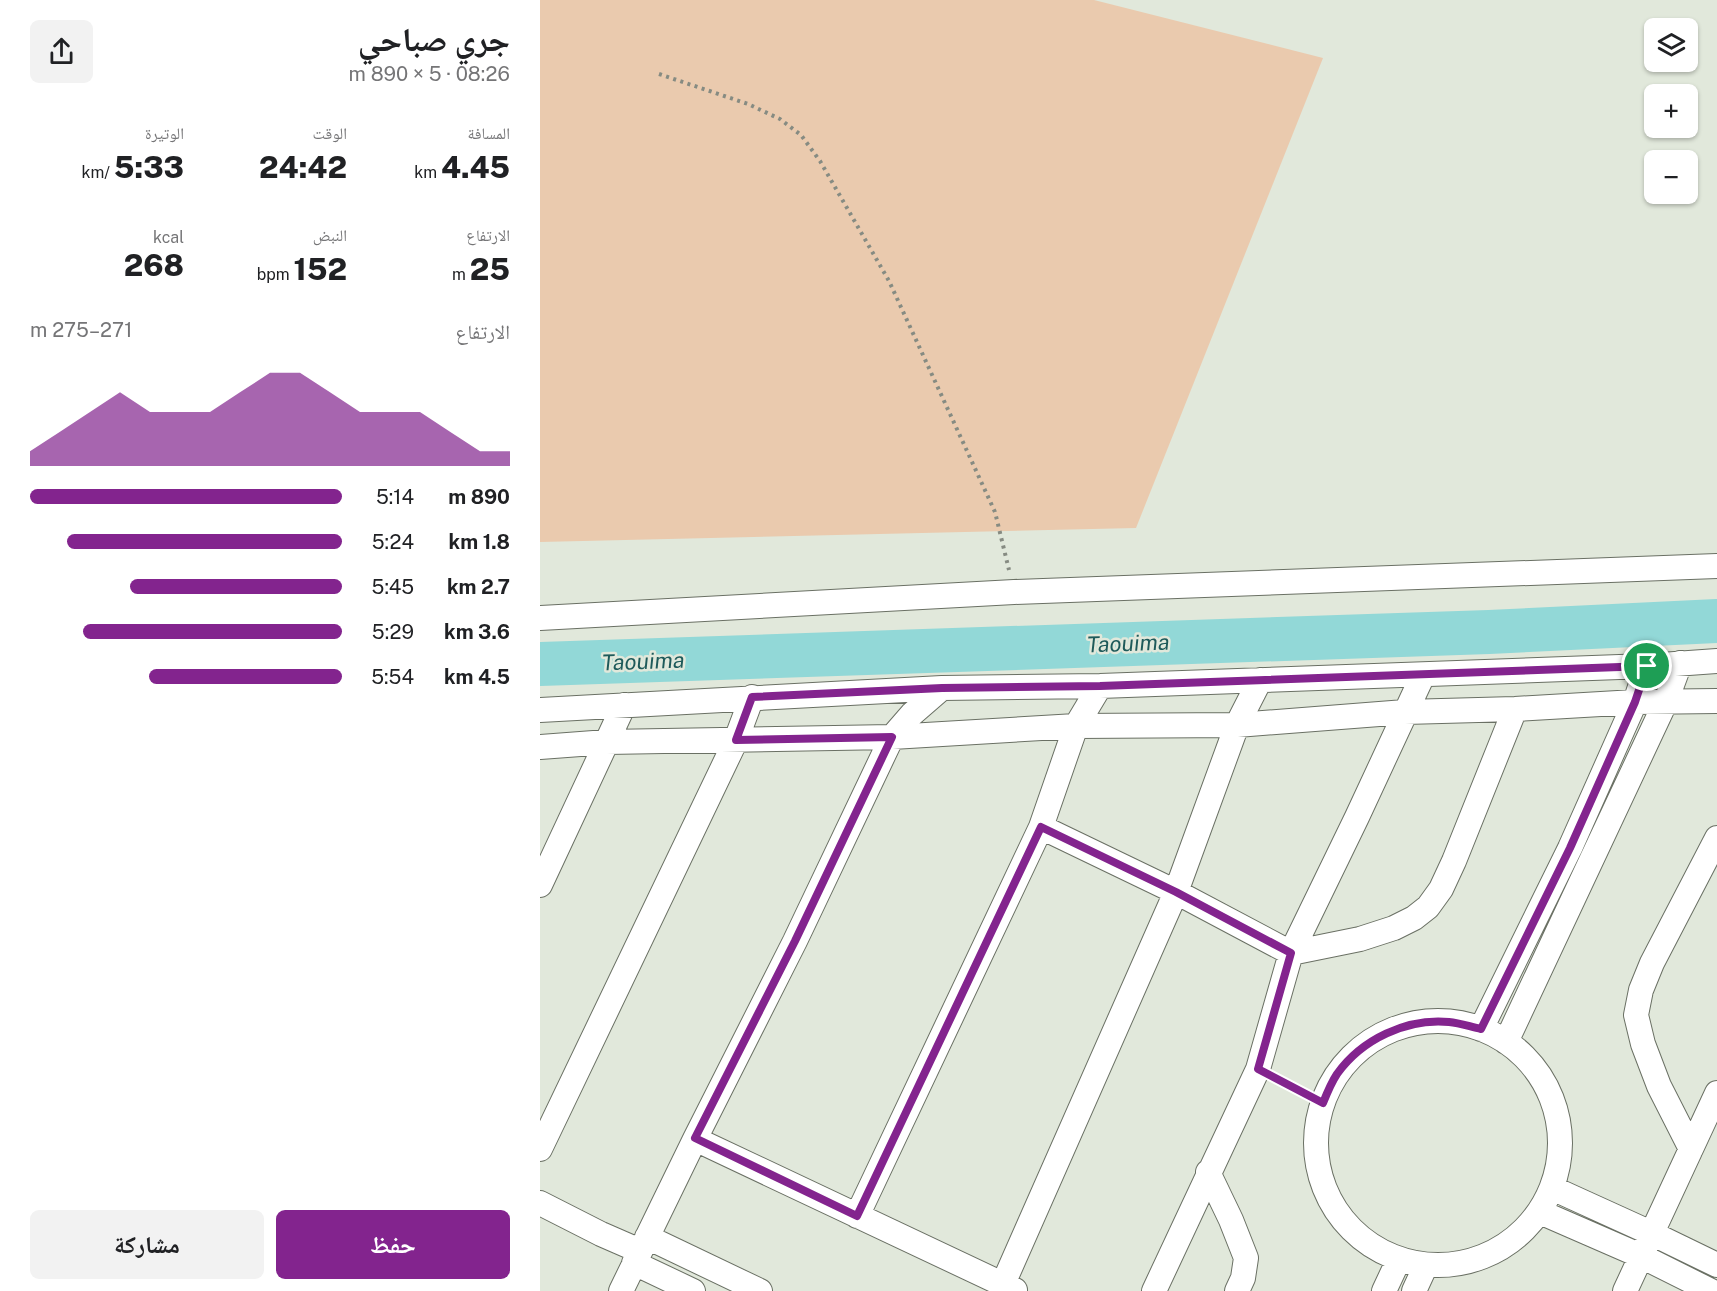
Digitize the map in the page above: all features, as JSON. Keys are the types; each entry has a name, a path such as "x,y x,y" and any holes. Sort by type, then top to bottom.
{"street":[{"path":"540,618 1014,592 1717,566"},
{"path":"540,710 942,688 1100,686 1717,662"},
{"path":"1506,1042 1666,702 1680,663"},
{"path":"1481,1029 1534,923 1635,702 1647,666"},
{"path":"1154,1291 1258,1069 1291,953 1358,817 1423,675"},
{"path":"695,1138 1010,1287 1176,892 1237,725 1260,680"},
{"path":"857,1216 1041,827 1076,726 1100,686"},
{"path":"621,1291 695,1138 795,941 892,737 912,714 942,688"},
{"path":"540,1149 736,740 752,697"},
{"path":"540,747 607,742 892,737 1076,726 1237,725 1406,712 1635,702 1717,701"},
{"path":"540,885 624,705"},
{"path":"1041,827 1176,892 1291,953 1360,939 1394,928 1414,918 1428,907 1441,889 1515,709"},
{"path":"1691,1149 1659,1086 1643,1044 1636,1015 1641,990 1652,963 1717,838"},
{"path":"1449,1022 1481,1029 1506,1042 1527,1060 1538,1074 1555,1107 1560,1134 1559,1161 1552,1188 1540,1212 1523,1232 1502,1248 1478,1259 1452,1265 1426,1265 1399,1259 1374,1247 1353,1230 1335,1209 1323,1184 1317,1157 1316,1130 1323,1103 1337,1074 1359,1050 1386,1033 1417,1023 1449,1022"},
{"path":"1625,1291 1717,1093"},
{"path":"1208,1172 1246,1258 1243,1278 1237,1291"},
{"path":"1552,1188 1717,1265"},
{"path":"540,1203 601,1234 760,1291"},
{"path":"1540,1212 1641,1256 1711,1291"},
{"path":"641,1250 693,1291"},
{"path":"1384,1291 1399,1259"},
{"path":"1414,1291 1426,1265"}],"path":[{"path":"659,74 748,104 780,119 801,135 820,161 889,281 995,512 1014,592"},
{"path":"1258,1069 1323,1103"}],"shaded area":[{"path":"540,0 1094,0 1323,58 1136,528 540,542"}],"waterway":[{"name":"Taouima","path":"540,664 1489,632 1717,621"}],"route":[{"path":"1647,666 1635,702 1570,848 1481,1029 1449,1022 1417,1023 1386,1033 1359,1050 1337,1074 1323,1103 1258,1069 1291,953 1176,892 1041,827 857,1216 695,1138 795,941 892,737 736,740 752,697 942,688 1100,686 1647,666"}]}
